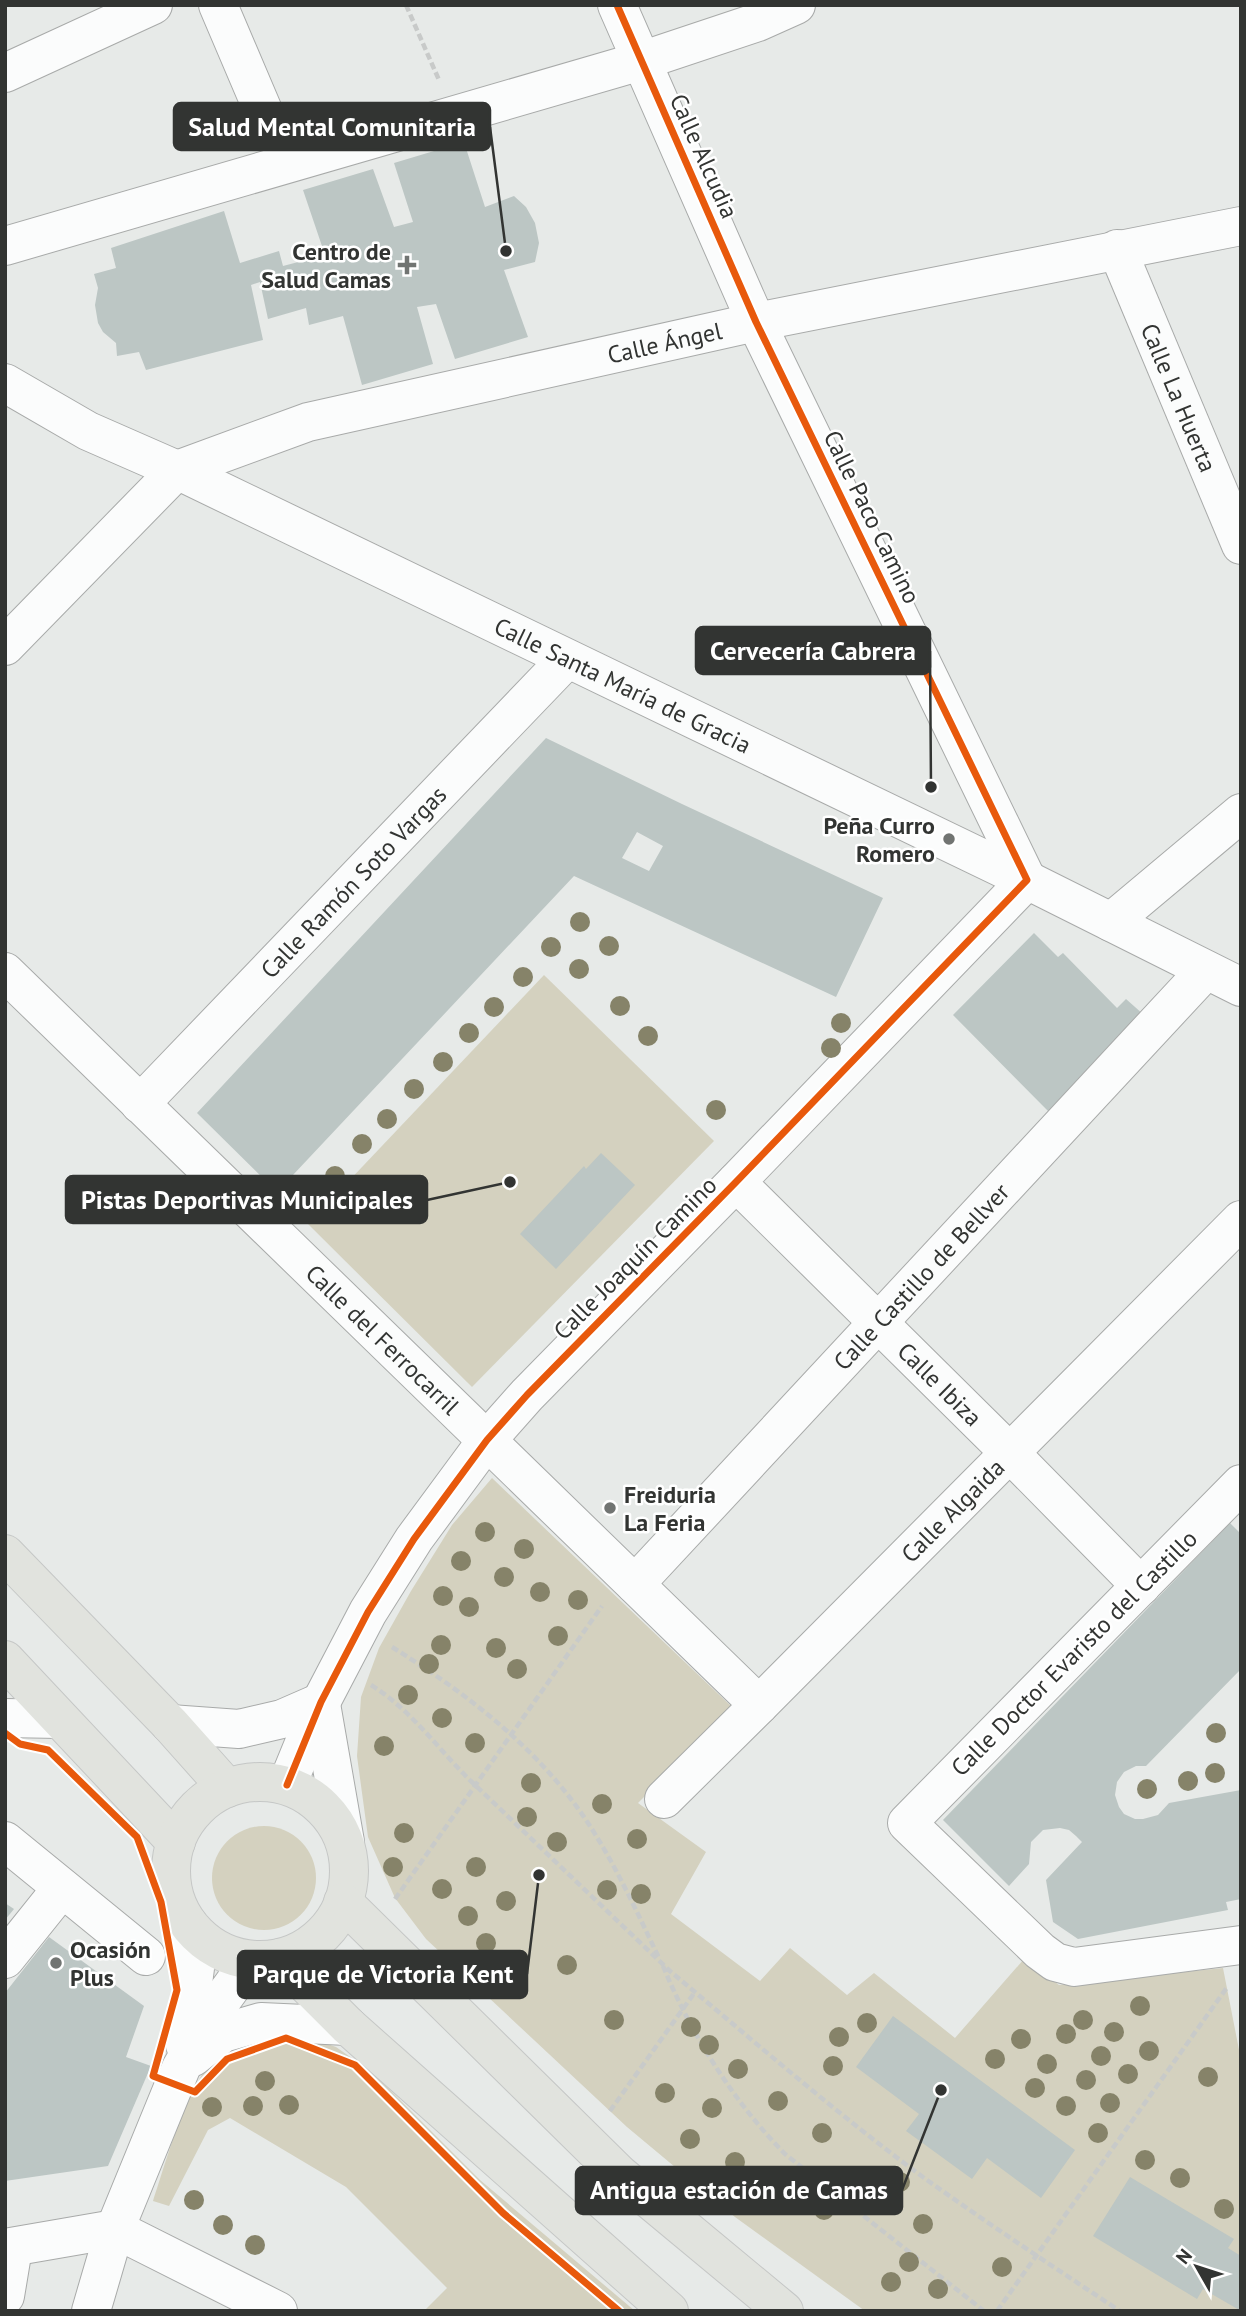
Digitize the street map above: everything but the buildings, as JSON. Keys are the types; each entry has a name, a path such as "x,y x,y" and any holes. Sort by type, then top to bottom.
{"main road":[{"path":"5,1554 170,1724 227,1788"},
{"path":"5,1660 176,1842"},
{"path":"266,1782 287,1785 306,1794 336,1823 345,1842 349,1862 349,1882 343,1902 333,1921 319,1938 301,1951 266,1959 233,1956 201,1938 188,1924 177,1905 172,1885 171,1863 176,1842 196,1809 227,1788 266,1782"},
{"path":"343,1902 619,2174 784,2311"},
{"path":"266,1959 348,2026 668,2311"}],"street":[{"path":"5,73 153,5"},
{"path":"218,5 267,121"},
{"name":"Calle Alcudia","path":"617,5 756,322"},
{"path":"5,246 641,61 758,22 796,5"},
{"name":"Calle Ángel","path":"177,470 308,422 756,322 1241,226"},
{"name":"Calle La Huerta","path":"1117,249 1241,545"},
{"name":"Calle Paco Camino","path":"756,322 1027,880"},
{"name":"Calle Santa María de Gracia","path":"5,383 88,431 177,470 1027,880 1241,987"},
{"path":"5,646 177,470"},
{"name":"Calle Ramón Soto Vargas","path":"140,1104 567,659"},
{"path":"1111,922 1241,813"},
{"name":"Calle Joaquín Camino","path":"287,1785 321,1702 359,1629 414,1539 487,1440 527,1395 1027,880"},
{"name":"Calle Castillo de Bellver","path":"630,1579 878,1324 1206,970"},
{"name":"Calle del Ferrocarril","path":"5,972 760,1706"},
{"name":"Calle Ibiza","path":"736,1182 1141,1586"},
{"name":"Calle Algaida","path":"664,1799 760,1706 1241,1220"},
{"name":"Calle Doctor Evaristo del Castillo","path":"1237,1962 1074,1967 1064,1965 1040,1951 907,1823 1241,1484"},
{"path":"170,1724 239,1728 282,1719 321,1702 328,1756 345,1842"},
{"path":"5,1718 60,1719"},
{"path":"5,1841 146,1956"},
{"path":"5,1959 62,1888"},
{"path":"181,2068 191,2013 195,1969 188,1924"},
{"path":"91,2311 115,2229 181,2068 216,2008 266,1959"},
{"path":"181,2068 223,2033 261,2022 348,2026"},
{"path":"5,2295 9,2248 115,2229 278,2311"}],"path":[{"path":"406,5 454,116"},
{"path":"374,1933 511,1732 630,1579"},
{"path":"359,1629 434,1673 511,1732 575,1804 615,1870 661,1962 681,2010 733,2091 766,2134 785,2154 984,2311"},
{"path":"338,1668 381,1691 405,1709 444,1755 695,1992 925,2178 1036,2257 1120,2311"},
{"path":"997,2311 1237,1962"},
{"path":"587,2143 695,1992"}],"shaded area":[{"path":"544,975 714,1141 472,1387 308,1224"},
{"path":"492,1478 733,1708 638,1803 706,1852 671,1914 760,1981 790,1948 847,1995 874,1973 955,2038 1024,1959 1059,1985 1223,1968 1241,2060 1241,2311 865,2311 735,2217 627,2127 426,1939 395,1898 368,1837 357,1756 361,1697 379,1648 411,1591 452,1525"},
{"path":"264,1826 284,1830 301,1841 312,1858 316,1878 312,1898 301,1915 284,1926 264,1930 244,1926 227,1915 216,1898 212,1878 216,1858 227,1841 244,1830"},
{"path":"299,2034 336,2047 373,2073 480,2180 635,2311 428,2311 426,2309 447,2288 346,2187 230,2118 208,2130 169,2206 153,2201 190,2097 212,2061 225,2050 243,2042"}],"cycle path":[{"path":"287,1785 321,1702 368,1612 414,1539 487,1440 527,1395 1027,880 756,322 617,5"},
{"path":"5,1733 20,1744 48,1750 137,1837 161,1902 177,1990 153,2076 195,2092 227,2059 286,2038 355,2065 503,2213 619,2311"}],"place":[{"name":"Salud Mental Comunitaria","path":"506,251"},
{"name":"Centro de Salud Camas","path":"407,265"},
{"name":"Cervecería Cabrera","path":"931,787"},
{"name":"Peña Curro Romero","path":"949,839"},
{"name":"Pistas Deportivas Municipales","path":"510,1182"},
{"name":"Freiduria La Feria","path":"610,1508"},
{"name":"Parque de Victoria Kent","path":"539,1875"},
{"name":"Ocasión Plus","path":"56,1963"},
{"name":"Antigua estación de Camas","path":"941,2090"}]}
